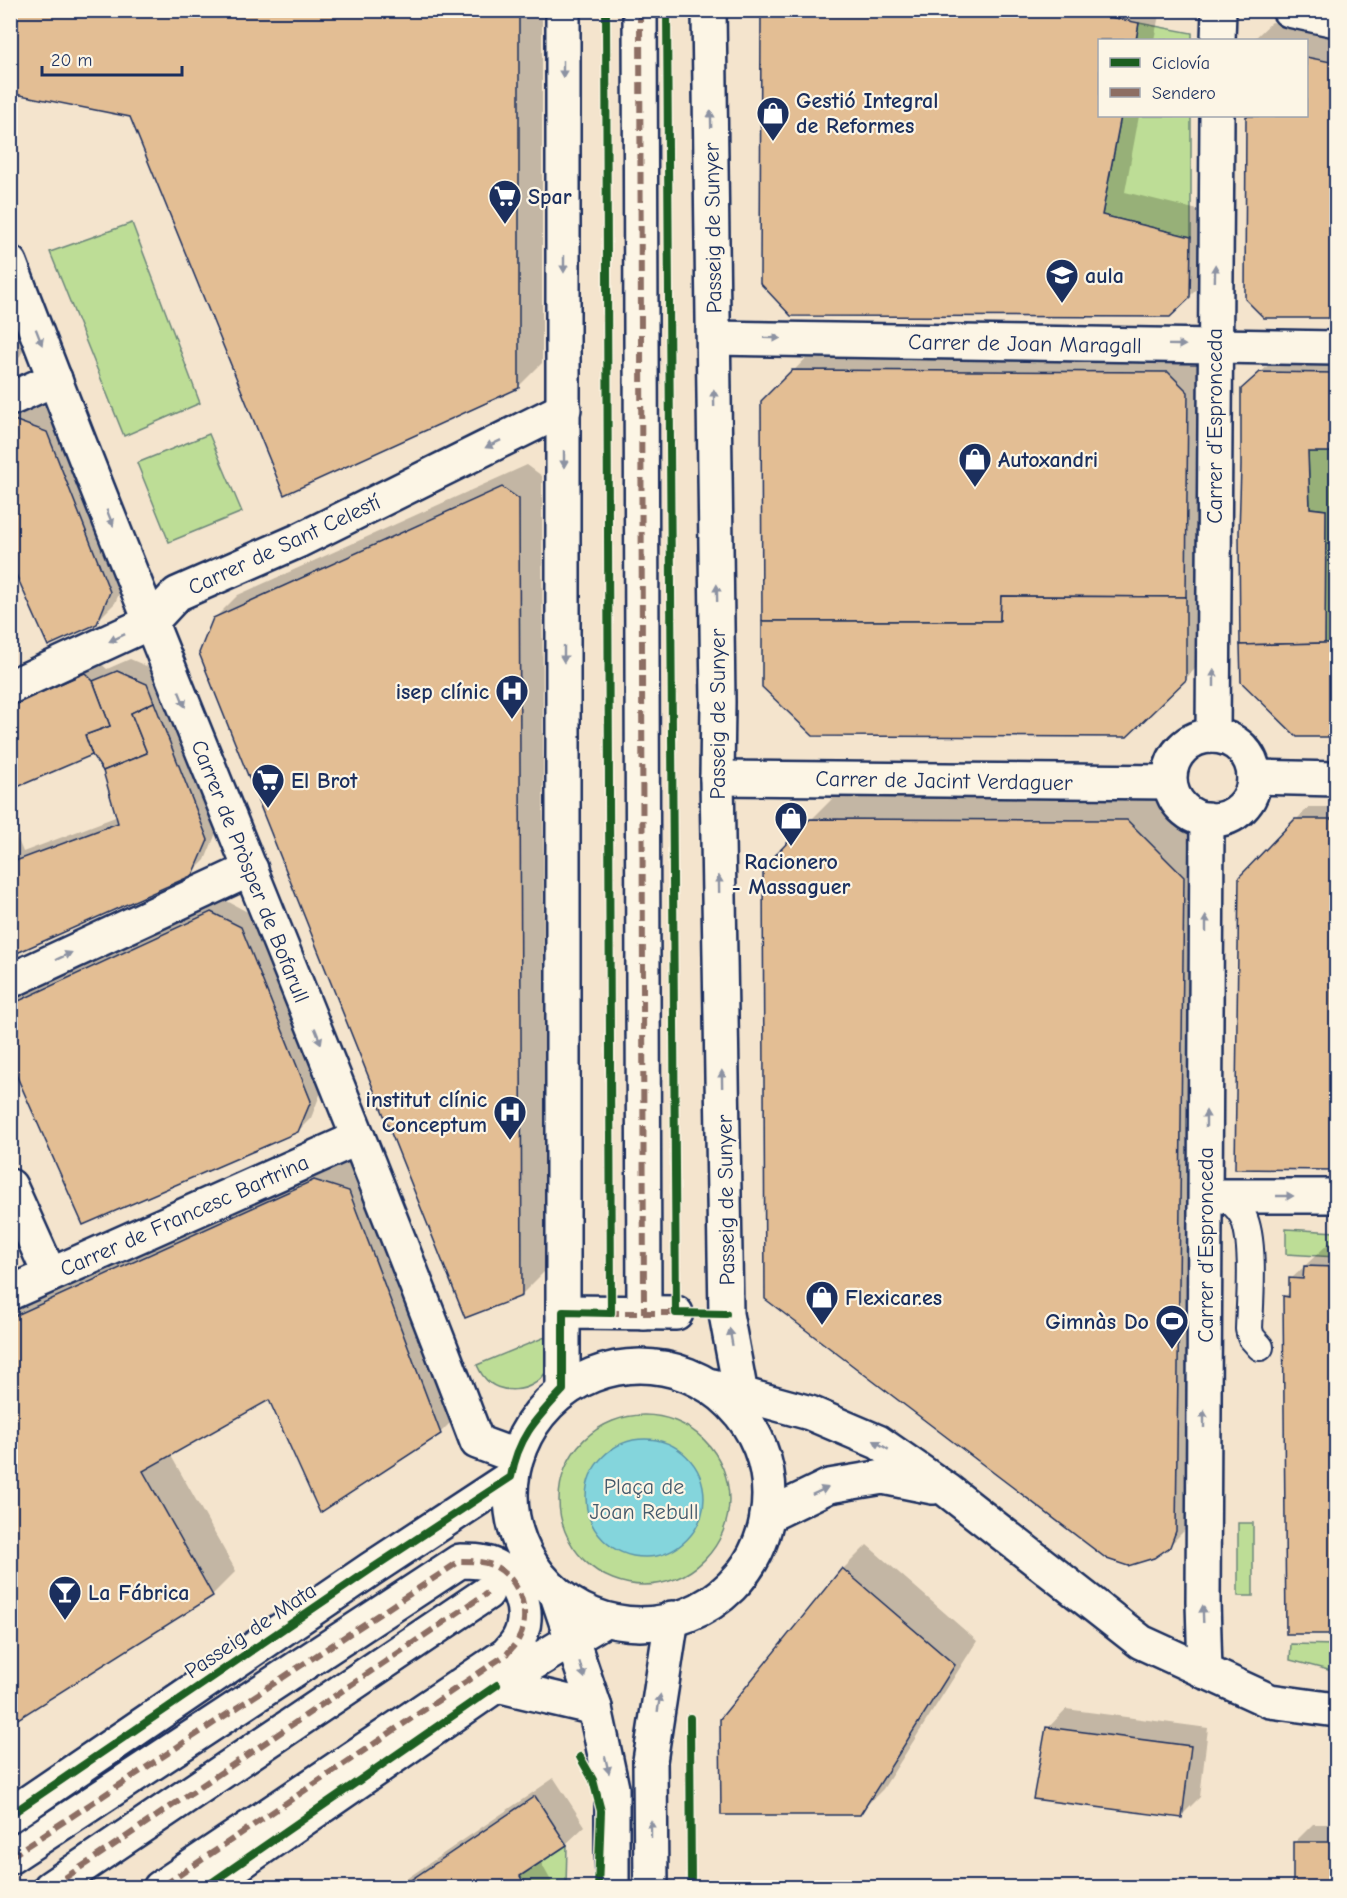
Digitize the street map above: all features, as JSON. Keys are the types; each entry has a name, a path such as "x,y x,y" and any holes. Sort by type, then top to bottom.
{"street":[{"path":"562,1390 563,10"},
{"path":"639,10 644,1313"},
{"name":"Passeig de Sunyer","path":"557,1595 574,1610 603,1621 632,1623 672,1618 703,1605 725,1589 747,1568 760,1547 767,1516 768,1479 760,1445 733,1399 726,1314 717,778 709,10"},
{"path":"1218,39 1219,10"},
{"path":"1289,10 1336,20"},
{"name":"Carrer d’Espronceda","path":"1213,736 1217,117"},
{"name":"Carrer de Pròsper de Bofarull","path":"10,262 477,1442 513,1466"},
{"name":"Carrer de Joan Maragall","path":"714,338 1336,348"},
{"path":"10,399 55,379"},
{"name":"Carrer de Sant Celestí","path":"10,687 151,622 177,594 298,541 564,409"},
{"path":"1213,736 1228,740 1242,748 1251,761 1254,777 1251,792 1237,812 1222,818 1207,819 1192,814 1179,804 1170,782 1172,767 1184,746 1197,738 1213,736"},
{"path":"1254,777 1336,778"},
{"name":"Carrer de Jacint Verdaguer","path":"717,778 1170,782"},
{"name":"Carrer d’Espronceda","path":"1205,1672 1203,1602 1215,1196 1207,819"},
{"path":"10,981 251,869"},
{"name":"Carrer de Francesc Bartrina","path":"10,1293 358,1138"},
{"path":"10,1186 50,1275"},
{"path":"1215,1196 1336,1196"},
{"path":"563,1312 676,1313"},
{"path":"612,1887 612,1788 595,1708 557,1595 541,1576 523,1544 517,1529 511,1500 513,1466 529,1429 562,1390 588,1377 622,1369 658,1368 694,1376 733,1399 810,1413 878,1442 947,1490 1141,1642 1270,1701 1336,1710"},
{"name":"Passeig de Mata","path":"10,1815 371,1569 513,1466"},
{"path":"767,1516 829,1486 883,1477 947,1490"},
{"path":"10,1857 460,1561 493,1565 517,1586 524,1619 518,1640 507,1654 160,1887"},
{"path":"50,1887 487,1593"},
{"path":"651,1887 650,1761 672,1618"},
{"path":"204,1887 497,1685 603,1621"},
{"path":"497,1685 595,1708"}],"lane":[{"path":"1215,1196 1239,1210 1247,1227 1250,1258 1249,1329 1251,1337 1260,1347"}],"green space":[{"path":"1139,23 1192,33 1192,39 1136,39"},
{"path":"1121,117 1191,117 1191,237 1102,215"},
{"path":"132,223 200,403 124,436 50,252"},
{"path":"209,434 242,512 169,542 137,463"},
{"path":"1308,452 1336,452 1336,643 1325,643 1326,510 1310,508"},
{"path":"1286,1229 1336,1232 1336,1257 1286,1254"},
{"path":"550,1335 547,1369 540,1380 532,1385 515,1390 498,1387 484,1377 477,1365"},
{"name":"Plaça de Joan Rebull","path":"644,1415 661,1416 677,1421 704,1440 723,1467 728,1483 728,1517 723,1533 704,1560 677,1579 661,1584 644,1585 627,1584 611,1579 584,1560 565,1533 560,1517 559,1500 560,1483 565,1467 584,1440 611,1421 627,1416"},
{"path":"1238,1523 1253,1523 1253,1596 1238,1596"},
{"path":"1291,1644 1336,1645 1336,1672 1290,1660"},
{"path":"567,1845 566,1887 526,1887 520,1876"}],"water":[{"path":"645,1439 678,1449 694,1465 704,1498 694,1531 678,1547 645,1557 612,1547 596,1531 586,1498 596,1465 612,1449"}],"building":[{"path":"10,10 519,10 519,388 284,495 130,117 10,93"},
{"path":"761,10 1077,10 1139,23 1136,39 1098,39 1098,117 1121,117 1102,215 1191,237 1190,298 1170,317 791,316 760,283"},
{"path":"1308,57 1336,63 1336,318 1264,318 1245,299 1246,117 1308,117"},
{"name":"Autoxandri","path":"792,370 1168,372 1188,392 1186,597 1001,596 1000,621 762,621 761,401"},
{"path":"1260,372 1336,373 1336,452 1308,452 1310,508 1326,510 1325,643 1240,645 1241,389"},
{"path":"14,420 47,432 110,592 97,624 48,646 10,561 10,422"},
{"path":"502,487 519,499 522,1296 465,1318 199,653 213,618"},
{"path":"1001,596 1186,597 1186,680 1127,737 813,736 762,687 762,621 1000,621"},
{"path":"1336,643 1336,737 1297,737 1241,682 1240,645"},
{"path":"117,671 147,684 154,702 131,713 147,753 103,771 92,755 85,735 110,726 93,681"},
{"path":"85,673 93,681 110,726 85,735 92,755 10,790 10,706"},
{"path":"154,702 208,840 193,875 10,956 10,863 118,823 103,771 147,753 131,713"},
{"path":"810,819 1127,820 1184,877 1176,1531 1170,1547 1154,1558 1128,1566 1107,1559 765,1299 763,868"},
{"path":"1295,819 1336,819 1336,910 1331,910 1333,1075 1336,1075 1336,1170 1235,1169 1239,877"},
{"path":"211,912 241,927 311,1101 298,1132 83,1225 10,1061 10,1005"},
{"path":"314,1180 349,1191 441,1434 320,1513 269,1400 143,1471 213,1596 10,1724 10,1318"},
{"path":"1304,1266 1336,1267 1336,1634 1286,1634 1283,1296 1289,1297 1289,1278 1303,1279"},
{"path":"842,1568 955,1665 860,1815 721,1815 720,1719"},
{"path":"1046,1727 1191,1746 1182,1818 1033,1799"},
{"path":"535,1796 567,1845 520,1876 526,1888 399,1888"},
{"path":"1293,1842 1336,1842 1336,1888 1293,1888"}],"marked path":[{"path":"640,10 644,1313"},
{"path":"607,1313 676,1313"},
{"path":"10,1857 460,1561 492,1565 510,1578 521,1597 524,1619 518,1640 507,1654 160,1888"},
{"path":"50,1888 487,1593"}],"cycle path":[{"path":"10,1815 371,1569 511,1477 523,1440 563,1390 563,1312 611,1313 606,10"},
{"path":"667,10 676,1313 726,1314"},
{"path":"204,1888 497,1685"},
{"path":"690,1718 691,1888"},
{"path":"580,1757 593,1780 601,1811 598,1888"}],"place":[{"name":"Gestió Integral de Reformes","path":"773,142"},
{"name":"Spar","path":"505,225"},
{"name":"aula","path":"1062,304"},
{"name":"Autoxandri","path":"975,488"},
{"name":"isep clínic","path":"512,720"},
{"name":"El Brot","path":"268,809"},
{"name":"Racionero - Massaguer","path":"791,847"},
{"name":"institut clínic Conceptum","path":"510,1141"},
{"name":"Flexicar.es","path":"822,1326"},
{"name":"Gimnàs Do","path":"1172,1350"},
{"name":"La Fábrica","path":"65,1621"}]}
